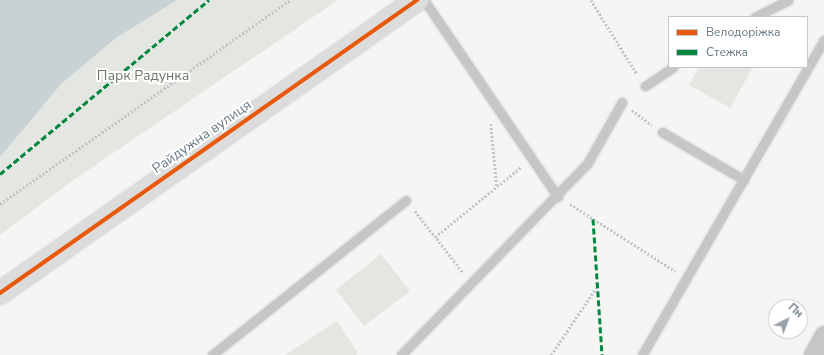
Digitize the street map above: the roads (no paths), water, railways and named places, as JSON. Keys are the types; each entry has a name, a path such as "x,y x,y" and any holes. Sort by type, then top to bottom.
{"street":[{"name":"Райдужна вулиця","path":"0,293 417,0"},
{"path":"812,355 824,335"}],"lane":[{"path":"424,0 558,196"},
{"path":"757,16 788,0"},
{"path":"642,355 824,40"},
{"path":"645,86 672,68"},
{"path":"401,355 558,196 587,164 622,102"},
{"path":"662,132 744,180"},
{"path":"212,355 406,200"}],"park label":[{"name":"Парк Радунка","path":"143,76"}]}
